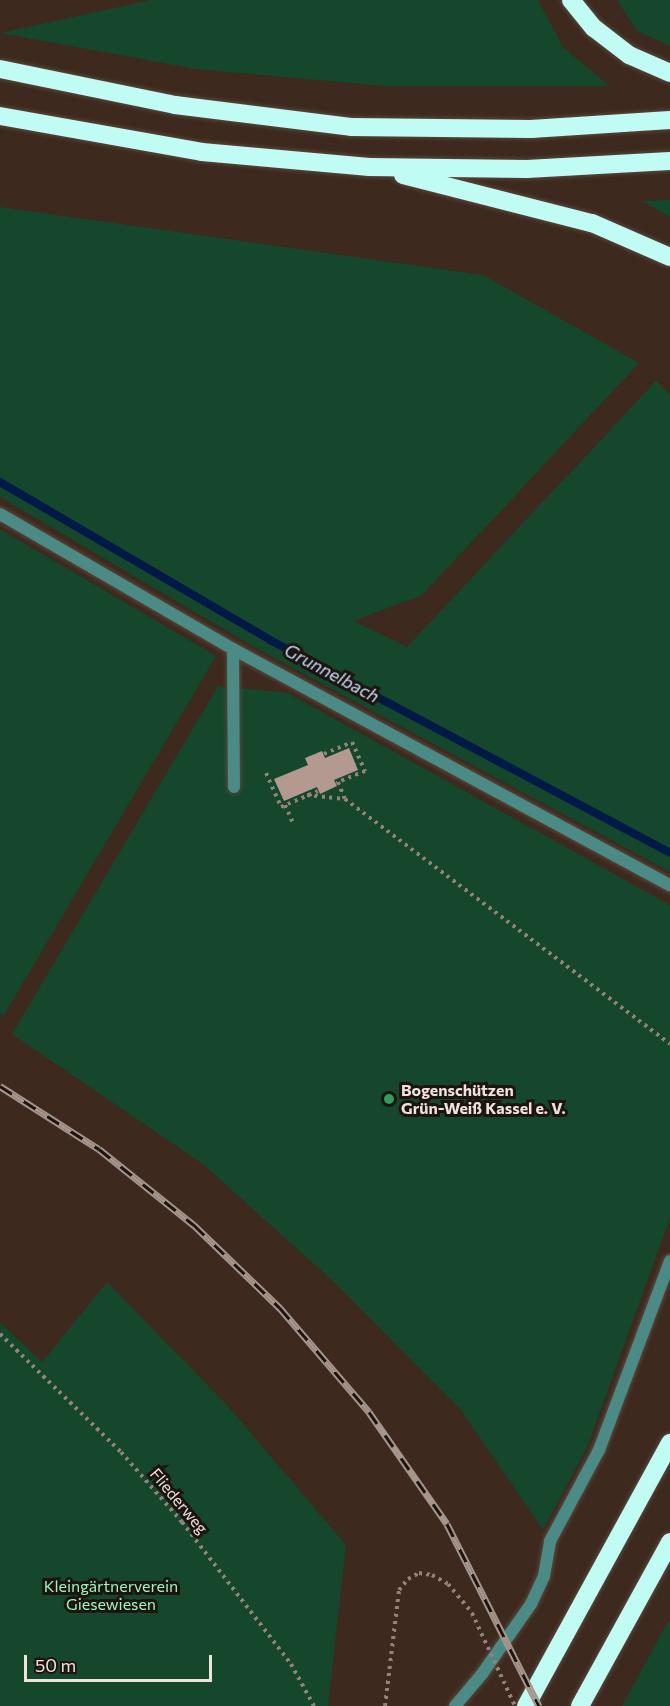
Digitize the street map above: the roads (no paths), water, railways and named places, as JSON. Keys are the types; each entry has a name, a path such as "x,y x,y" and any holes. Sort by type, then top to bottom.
{"highway":[{"path":"571,0 594,28 629,55 670,73"},
{"path":"0,69 175,105 351,127 531,129 670,120"},
{"path":"0,116 202,153 369,167 527,169 670,161"},
{"path":"369,167 592,223 670,257"},
{"path":"526,1706 670,1443"},
{"path":"580,1706 670,1542"}],"lane":[{"path":"0,514 233,649 670,885"},
{"path":"233,649 234,787"},
{"path":"454,1706 482,1674 531,1604 544,1576 550,1541 599,1450 670,1261"}],"waterway":[{"name":"Grunnelbach","path":"0,482 270,640 670,853"}],"railway":[{"path":"0,1086 99,1149 194,1225 280,1308 369,1412 447,1524 539,1706"}],"place":[{"name":"Bogenschützen Grün-Weiß Kassel e. V.","path":"389,1099"}],"park label":[{"name":"Kleingärtnerverein Giesewiesen","path":"111,1595"}]}
